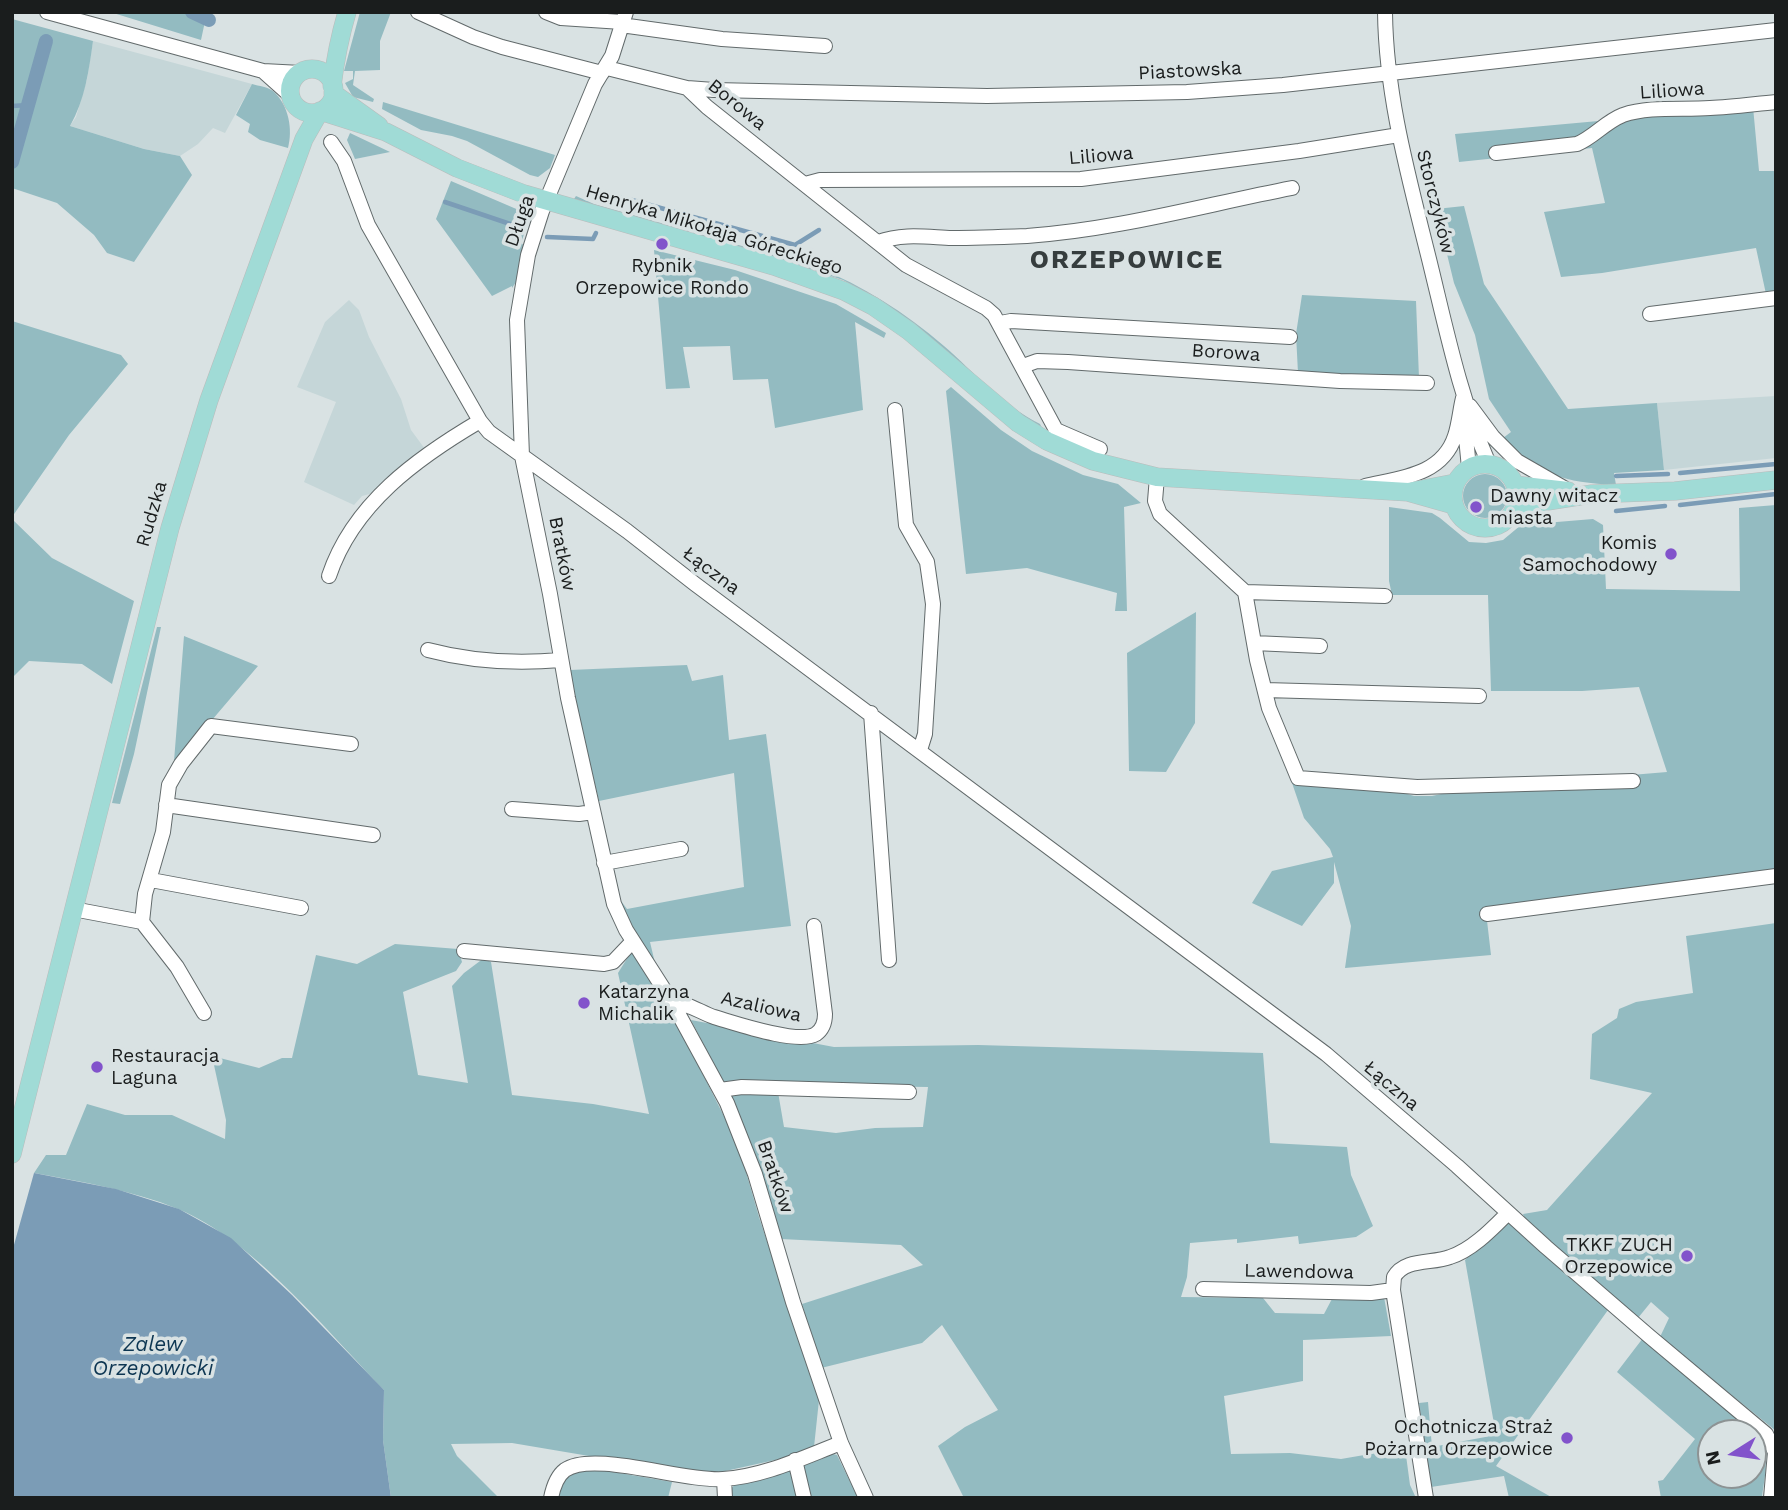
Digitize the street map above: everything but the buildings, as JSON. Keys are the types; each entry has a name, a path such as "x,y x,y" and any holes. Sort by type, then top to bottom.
{"main road":[{"path":"294,102 309,113 320,111 330,104 338,42 347,12"},
{"path":"303,139 292,83 322,61 338,42"},
{"path":"305,71 325,74 333,89"},
{"name":"Henryka Mikołaja Góreckiego","path":"333,89 386,132"},
{"name":"Henryka Mikołaja Góreckiego","path":"320,111 386,132 457,168 546,201 774,266 844,290 909,331 997,407 1047,441 1101,464 1157,477 1408,492 1454,505"},
{"name":"Rudzka","path":"12,1154 150,598 180,494 209,400 303,139 320,111"},
{"path":"1489,464 1506,471 1515,485 1517,496 1516,506 1504,522 1486,528 1468,524 1459,516 1452,496 1455,483 1469,468 1489,464"},
{"path":"1516,506 1592,494 1671,491 1776,480"},
{"name":"Henryka Mikołaja Góreckiego","path":"1408,492 1455,483"},
{"path":"1515,485 1592,494"}],"street":[{"path":"47,12 262,71 305,71"},
{"name":"Piastowska","path":"418,12 502,47 687,88 987,96 1186,92 1283,85 1776,30"},
{"path":"546,12 561,18 623,20 722,39 825,46"},
{"name":"Storczyków","path":"1385,12 1389,73 1399,135 1463,398 1489,464"},
{"name":"Długa","path":"522,456 518,307 530,246 546,201 623,20"},
{"path":"262,71 294,102"},
{"name":"Borowa","path":"687,88 707,107 916,271 986,308 1000,323 1056,430 1100,449"},
{"name":"Liliowa","path":"1496,153 1577,145 1586,141 1605,124 1625,114 1776,102"},
{"name":"Liliowa","path":"805,184 820,180 1081,179 1399,135"},
{"name":"Łączna","path":"331,142 344,160 368,225 480,421 489,432 617,523 1326,1054 1649,1336 1766,1434 1775,1451 1771,1498"},
{"path":"878,242 908,235 954,238 1058,232 1292,188"},
{"path":"1650,313 1776,298"},
{"name":"Borowa","path":"1000,323 1011,321 1290,337"},
{"name":"Borowa","path":"1023,366 1037,361 1068,362 1340,381 1427,383"},
{"path":"1350,489 1413,476 1433,465 1444,454 1455,436 1463,398"},
{"path":"1463,398 1498,443 1517,461 1568,491"},
{"name":"Storczyków","path":"1463,398 1469,468"},
{"path":"895,410 906,525 927,562 933,604 925,734 920,750"},
{"path":"329,576 346,537 368,508 414,465 480,421"},
{"name":"Bratków","path":"522,456 561,660 614,904 633,942 672,1002 720,1090 755,1174 793,1302 841,1443 866,1498"},
{"path":"1157,477 1155,500 1158,512 1245,592 1269,708 1298,778 1417,787 1633,781"},
{"path":"1245,592 1385,596"},
{"path":"1254,643 1320,646"},
{"path":"428,650 481,662 532,663 561,660"},
{"path":"1265,690 1479,696"},
{"path":"871,713 889,960"},
{"path":"142,922 145,894 163,832 169,785 211,726 351,744"},
{"path":"166,804 373,835"},
{"path":"512,809 579,814 593,812"},
{"path":"604,863 681,849"},
{"path":"1487,914 1776,876"},
{"path":"151,880 301,908"},
{"path":"73,909 142,922 177,967 204,1013"},
{"name":"Azaliowa","path":"672,1002 783,1035 804,1038 816,1034 823,1027 825,1014 814,926"},
{"path":"464,951 604,964 613,962 633,942"},
{"path":"720,1090 742,1087 909,1093"},
{"path":"1426,1498 1393,1290 1394,1277 1400,1269 1408,1265 1454,1256 1508,1213"},
{"name":"Lawendowa","path":"1203,1289 1371,1293 1393,1290"},
{"path":"551,1498 561,1473 585,1463 608,1464 688,1478 724,1479 795,1460 841,1443"},
{"path":"795,1460 804,1498"},
{"path":"724,1479 725,1498"}],"shaded area":[{"path":"110,12 207,12 201,40"},
{"path":"360,12 391,12 380,41 380,70 355,71 353,85 374,99 373,102 353,97 345,83 353,79 353,71 344,71"},
{"path":"12,19 93,41 83,95 70,126 144,149 180,156 192,175 134,262 107,253 94,235 57,203 12,188"},
{"path":"93,41 252,84 225,133 213,128 198,144 180,156 144,149 70,126 76,117 87,79"},
{"path":"252,84 271,90 283,103 290,126 288,148 260,140 248,132 250,124 236,115"},
{"path":"383,102 555,155 550,168 538,177 530,175 467,141 421,130 382,109"},
{"path":"1753,107 1759,171 1776,171 1776,293 1766,294 1756,248 1561,277 1544,212 1605,203 1592,148 1459,162 1455,134"},
{"path":"350,133 390,152 355,159 347,140"},
{"path":"451,181 521,211 526,227 521,243 525,246 512,288 492,296 436,219"},
{"path":"576,196 594,204 816,267 851,283 914,322 1001,398 1040,424 1043,430 1026,420 873,297 843,280 599,208 574,199"},
{"path":"1464,206 1484,284 1568,409 1657,403 1664,470 1614,473 1616,485 1581,482 1542,469 1503,438 1511,432 1489,399 1475,335 1454,283 1436,209"},
{"path":"654,250 735,270 836,304 886,333 884,338 855,322 863,410 775,428 768,379 733,380 730,346 683,347 690,388 666,389"},
{"path":"1302,295 1416,301 1419,378 1298,373 1296,334"},
{"path":"349,300 359,310 369,337 401,399 411,430 425,449 377,492 362,496 354,505 304,482 336,402 297,387 325,322"},
{"path":"12,321 121,355 128,364 69,435 12,517"},
{"path":"951,387 1001,430 1032,451 1083,475 1118,484 1141,503 1124,507 1127,611 1115,611 1117,593 1027,568 966,574 946,391"},
{"path":"1776,396 1776,458 1664,470 1657,403"},
{"path":"1485,474 1500,481 1507,496 1500,511 1485,518 1470,511 1463,496 1470,481"},
{"path":"1776,505 1776,871 1486,912 1491,955 1345,968 1351,926 1334,862 1334,883 1302,926 1252,903 1272,871 1333,857 1330,849 1304,818 1291,780 1432,796 1464,789 1667,772 1639,687 1582,691 1491,691 1488,595 1392,595 1389,581 1389,507 1432,513 1469,542 1486,543 1503,540 1521,525 1593,519 1603,525 1606,589 1740,591 1739,508"},
{"path":"12,519 52,558 134,601 112,684 82,664 29,661 12,678"},
{"path":"1196,612 1195,723 1166,772 1129,771 1127,653"},
{"path":"157,627 161,627 134,754 120,804 112,803"},
{"path":"184,636 258,666 174,761"},
{"path":"687,665 692,681 723,675 729,740 766,734 791,926 650,942 655,963 627,922 621,901 627,909 744,887 734,773 599,801 570,670"},
{"path":"1776,923 1776,1431 1767,1424 1767,1419 1761,1419 1660,1337 1669,1318 1651,1302 1638,1318 1526,1221 1523,1214 1547,1210 1652,1093 1590,1079 1592,1034 1617,1018 1619,1009 1636,1002 1693,993 1686,936"},
{"path":"395,944 458,949 462,962 456,971 403,992 418,1075 468,1083 452,986 484,958 491,962 512,1095 593,1104 649,1114 618,973 633,949 671,1011 738,1144 819,1400 814,1447 784,1458 712,1474 684,1472 512,1443 451,1444 457,1456 499,1498 391,1498 383,1440 384,1390 314,1315 261,1264 206,1223 161,1202 89,1183 34,1173 46,1155 66,1155 87,1104 125,1115 172,1115 225,1139 226,1120 212,1056 259,1068 282,1058 292,1058 316,955 357,964"},
{"path":"691,1020 834,1047 978,1045 1263,1053 1270,1143 1347,1147 1351,1175 1373,1226 1356,1237 1299,1244 1298,1236 1237,1243 1237,1239 1190,1243 1187,1277 1181,1297 1263,1298 1275,1313 1324,1314 1333,1297 1384,1297 1391,1336 1303,1340 1303,1381 1224,1396 1231,1454 1290,1453 1341,1459 1405,1448 1410,1485 1416,1498 964,1498 938,1446 965,1427 998,1410 942,1325 922,1343 821,1368 802,1304 923,1265 901,1245 781,1239 727,1093 778,1092 784,1127 836,1133 875,1128 923,1127 928,1087 724,1084"},
{"path":"1508,1218 1608,1310 1496,1466 1553,1498 1509,1498 1504,1476 1431,1487 1419,1403 1428,1402 1432,1447 1496,1435 1465,1260"},
{"path":"1643,1338 1737,1419 1697,1419 1697,1489 1763,1489 1762,1498 1661,1498 1658,1481 1663,1480 1695,1439 1617,1372"},
{"path":"829,1453 837,1455 858,1498 809,1498 803,1462"},
{"path":"792,1467 800,1498 729,1498 729,1491 737,1482"},
{"path":"590,1468 672,1482 668,1498 557,1498 566,1475"}],"water":[{"name":"Zalew Orzepowicki","path":"34,1173 116,1189 179,1209 231,1238 292,1295 384,1390 383,1440 391,1498 12,1498 12,1252"}],"waterway":[{"path":"192,12 209,20"},
{"path":"12,162 46,41"},
{"path":"12,106 28,105"},
{"path":"607,198 609,195 628,199 795,245 819,230"},
{"path":"445,202 522,228"},
{"path":"547,237 593,239 596,233"},
{"path":"1680,473 1776,464"},
{"path":"1616,476 1668,474"},
{"path":"1680,505 1776,494"},
{"path":"1616,511 1665,506"}],"place":[{"name":"Rybnik Orzepowice Rondo","path":"662,244"},
{"name":"Dawny witacz miasta","path":"1476,507"},
{"name":"Komis Samochodowy","path":"1671,554"},
{"name":"Katarzyna Michalik","path":"584,1003"},
{"name":"Restauracja Laguna","path":"97,1067"},
{"name":"TKKF ZUCH Orzepowice","path":"1687,1256"},
{"name":"Ochotnicza Straż Pożarna Orzepowice","path":"1567,1438"}],"district":[{"name":"ORZEPOWICE","path":"1127,260"}]}
